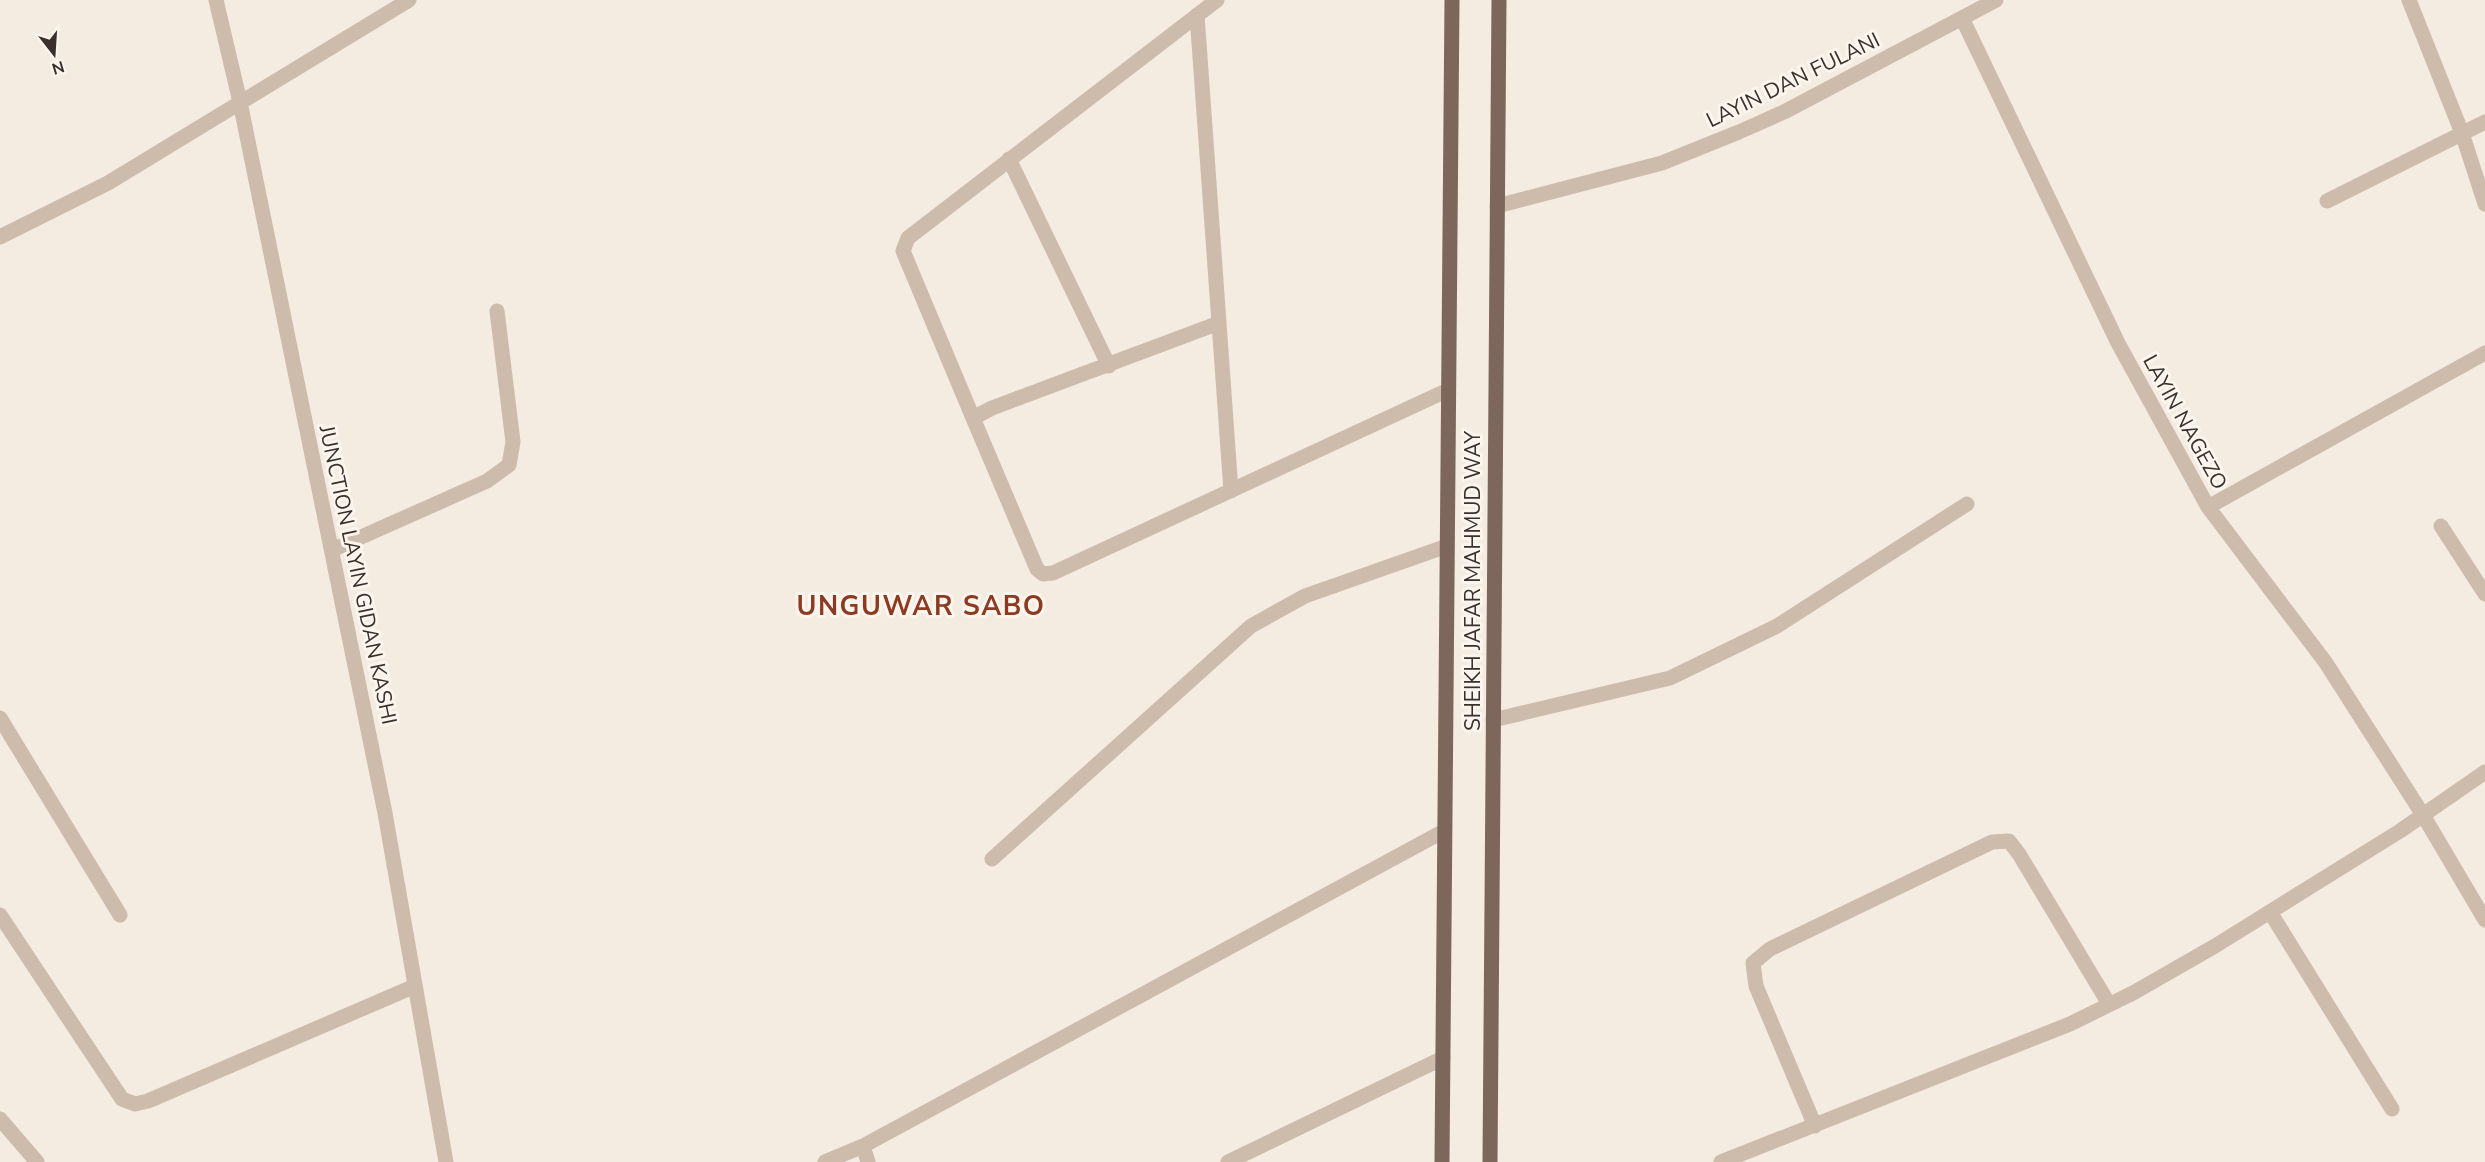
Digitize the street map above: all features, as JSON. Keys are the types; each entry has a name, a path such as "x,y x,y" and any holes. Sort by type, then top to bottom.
{"main road":[{"name":"SHEIKH JAFAR MAHMUD WAY","path":"1442,1162 1452,0"},
{"name":"SHEIKH JAFAR MAHMUD WAY","path":"1490,1162 1499,0"}],"street":[{"name":"JUNCTION LAYIN GIDAN KASHI","path":"216,0 240,102 386,813 446,1162"},
{"path":"0,237 108,183 409,0"},
{"path":"1217,0 923,224 908,238 903,251 1037,569 1043,574 1053,573 1448,390"},
{"name":"LAYIN DAN FULANI","path":"1497,206 1662,163 1784,112 1996,0"},
{"path":"2409,0 2462,133 2485,204"},
{"path":"1197,15 1231,491"},
{"name":"LAYIN NAGEZO","path":"1962,18 2118,343 2208,507 2326,663 2423,815 2485,920"},
{"path":"2327,201 2485,122"},
{"path":"1009,159 1108,366"},
{"path":"332,550 487,482 509,465 513,442 497,311"},
{"path":"973,418 992,408 1219,323"},
{"path":"2208,507 2485,353"},
{"path":"1493,720 1670,678 1777,626 1967,504"},
{"path":"2441,526 2485,594"},
{"path":"992,859 1251,626 1305,596 1447,546"},
{"path":"0,718 120,915"},
{"path":"1721,1162 2070,1024 2133,993 2270,912 2423,815 2485,772"},
{"path":"825,1162 863,1146 1444,831"},
{"path":"1815,1126 1756,986 1754,963 1770,949 1992,842 2009,841 2019,854 2109,1004"},
{"path":"2270,912 2392,1109"},
{"path":"1,917 122,1099 135,1104 148,1101 415,986"},
{"path":"1228,1162 1443,1058"},
{"path":"0,1119 37,1162"},
{"path":"863,1146 868,1162"}],"district":[{"name":"UNGUWAR SABO","path":"921,606"}]}
